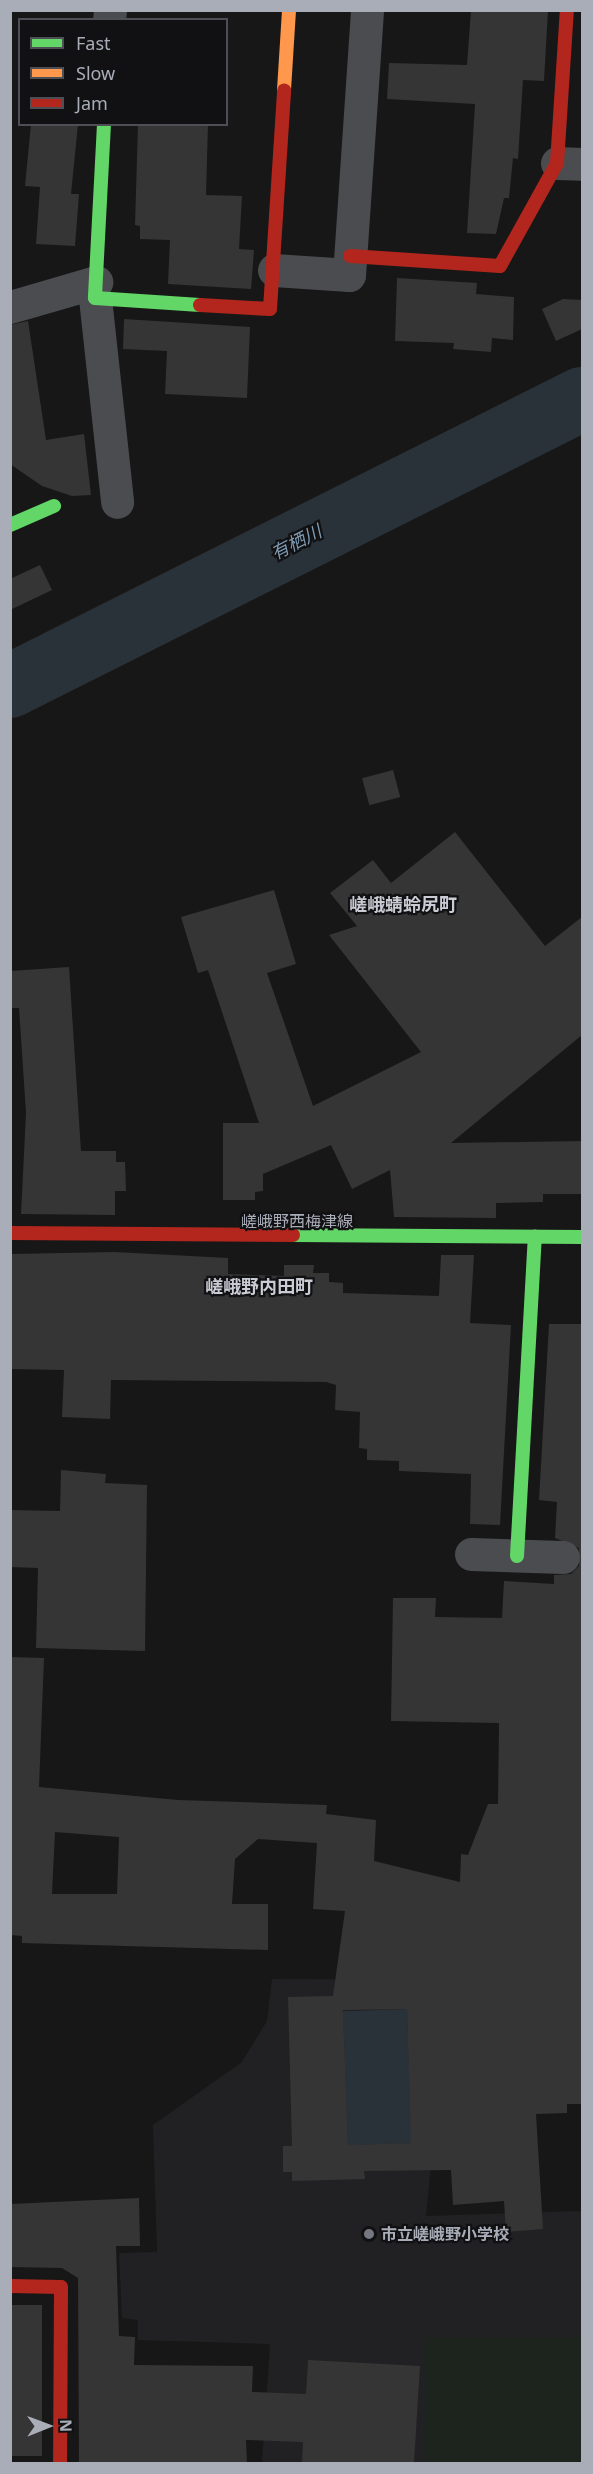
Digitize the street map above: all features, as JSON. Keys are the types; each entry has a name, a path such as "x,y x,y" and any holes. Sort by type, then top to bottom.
{"street":[{"path":"10,307 96,290 270,309 289,10"},
{"path":"274,270 349,275 367,10"},
{"path":"350,256 500,266 570,164 567,10"},
{"path":"104,126 96,290 117,502"},
{"path":"10,525 54,506"},
{"name":"嵯峨野西梅津線","path":"10,1233 582,1237"},
{"path":"517,1556 535,1237"},
{"path":"471,1554 563,1557"},
{"path":"10,2286 61,2287 60,2463"}],"shaded area":[{"name":"市立嵯峨野小学校","path":"272,1979 426,1980 443,2043 426,2216 582,2211 582,2463 262,2463 270,2344 138,2340 138,2320 122,2318 119,2253 157,2252 153,2125 242,2062 267,2021"},
{"path":"407,2009 412,2143 348,2145 343,2011"},
{"path":"426,2338 582,2338 582,2463 426,2463"}],"building":[{"path":"471,10 548,11 544,81 523,80 518,159 513,158 509,198 504,198 496,234 467,233 475,104 387,99 389,63 467,65"},
{"path":"31,126 78,126 71,194 79,194 75,246 36,244 40,187 25,186"},
{"path":"138,126 208,126 206,195 242,196 239,249 254,250 251,289 168,284 170,240 140,239 140,226 135,225"},
{"path":"397,278 477,283 476,294 514,297 513,340 492,338 491,352 453,349 454,343 395,341"},
{"path":"563,299 582,300 582,329 556,341 542,309"},
{"path":"124,319 250,327 247,398 165,394 167,351 123,349"},
{"path":"28,321 46,440 84,434 91,495 72,496 42,486 10,464 10,325"},
{"path":"40,565 52,590 10,610 10,579"},
{"path":"393,770 400,797 369,805 362,778"},
{"path":"455,832 545,946 582,917 582,1035 451,1143 582,1141 582,1194 543,1194 543,1202 496,1203 496,1218 394,1217 390,1170 352,1189 331,1145 263,1174 263,1191 255,1192 255,1200 223,1200 223,1123 259,1123 208,970 198,973 181,917 274,890 296,964 267,973 313,1106 421,1052 329,935 357,926 330,893 373,860 391,883"},
{"path":"69,967 81,1151 116,1151 116,1162 125,1162 126,1191 115,1191 115,1215 21,1214 26,1113 19,1008 10,1008 10,971"},
{"path":"115,1252 228,1258 228,1274 284,1276 284,1265 314,1265 313,1273 329,1273 329,1282 343,1283 343,1293 439,1296 441,1255 474,1255 470,1323 511,1325 500,1525 470,1524 471,1474 399,1471 399,1461 367,1460 367,1449 359,1448 360,1412 335,1410 336,1385 326,1382 111,1380 110,1419 62,1417 64,1370 10,1369 10,1254"},
{"path":"549,1324 582,1324 582,2104 567,2104 567,2113 536,2114 543,2229 506,2232 504,2201 453,2205 451,2170 364,2171 365,2179 292,2181 292,2172 283,2172 283,2146 292,2146 288,1997 333,1996 345,1911 313,1909 317,1843 258,1839 235,1859 232,1904 268,1904 268,1950 22,1943 22,1936 10,1935 10,1657 44,1658 39,1787 178,1800 327,1805 326,1814 376,1820 374,1861 460,1882 461,1854 468,1855 488,1804 498,1804 499,1723 391,1721 393,1598 436,1598 435,1617 502,1618 504,1581 554,1584 554,1575 571,1574 579,1566 579,1548 555,1538 557,1502 539,1500","holes":["55,1832 119,1837 117,1894 52,1894","407,2009 411,2143 348,2145 343,2010"]},
{"path":"61,1470 106,1474 105,1483 147,1485 145,1651 36,1648 38,1568 10,1567 10,1510 60,1511"},
{"path":"139,2198 140,2246 116,2246 119,2336 135,2337 134,2365 253,2366 252,2392 306,2394 308,2360 420,2366 414,2463 302,2463 303,2442 246,2440 247,2463 79,2463 78,2278 62,2268 10,2267 10,2204"},
{"path":"10,2305 42,2305 42,2456 10,2456"}],"waterway":[{"name":"有栖川","path":"10,686 582,399"}],"traffic: fast":[{"path":"104,126 95,298 200,305"},
{"path":"10,525 54,506"},
{"path":"293,1235 582,1237"},
{"path":"517,1556 535,1237"}],"traffic: slow":[{"path":"284,90 289,10"}],"traffic: jam":[{"path":"350,256 500,266 557,163 567,10"},
{"path":"200,305 270,309 284,90"},
{"path":"10,1233 293,1235"},
{"path":"10,2286 61,2287 60,2464"}],"place":[{"name":"市立嵯峨野小学校","path":"369,2234"}],"district":[{"name":"嵯峨蜻蛉尻町","path":"403,904"},
{"name":"嵯峨野内田町","path":"259,1286"}]}
